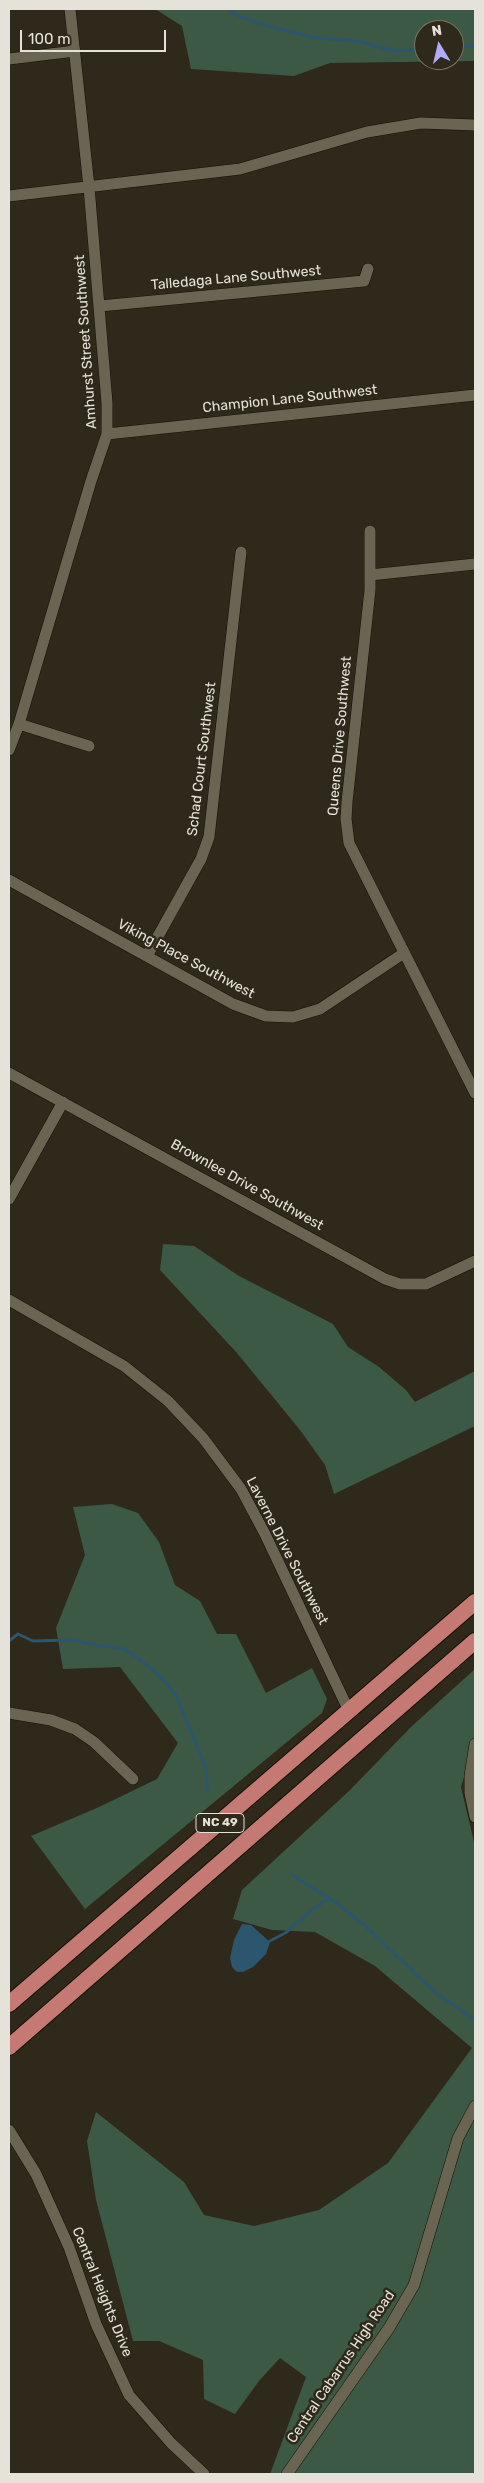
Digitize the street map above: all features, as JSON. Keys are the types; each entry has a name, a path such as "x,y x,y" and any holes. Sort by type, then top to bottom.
{"highway":[{"name":"NC 49","path":"9,2004 475,1602"},
{"name":"NC 49","path":"9,2047 475,1642"}],"street":[{"name":"Amhurst Street Southwest","path":"9,750 19,724 91,481 107,434 107,403 100,306 70,9"},
{"path":"9,58 75,51"},
{"path":"9,196 240,169 367,132 421,123 475,125"},
{"name":"Talledaga Lane Southwest","path":"100,306 364,280 368,269"},
{"name":"Champion Lane Southwest","path":"107,434 475,395"},
{"name":"Queens Drive Southwest","path":"370,531 370,576 346,819 353,853 404,953 472,1078 475,1093"},
{"name":"Schad Court Southwest","path":"147,956 201,859 208,837 240,552"},
{"path":"370,576 475,564"},
{"path":"19,724 89,746"},
{"name":"Viking Place Southwest","path":"9,880 233,1004 252,1012 279,1018 293,1017 320,1009 404,953"},
{"name":"Brownlee Drive Southwest","path":"9,1073 385,1279 400,1284 426,1284 475,1261"},
{"path":"9,1199 62,1102"},
{"name":"Laverne Drive Southwest","path":"9,1300 124,1366 161,1395 203,1438 241,1489 265,1534 349,1711"},
{"path":"9,1713 51,1720 75,1729 94,1742 133,1779"},
{"path":"475,1744 471,1761 470,1784 475,1817"},
{"name":"Central Cabarrus High Road","path":"286,2474 389,2328 414,2285 458,2138 475,2106"},
{"name":"Central Heights Drive","path":"9,2130 36,2174 51,2206 69,2247 96,2324 129,2395 171,2443 204,2474"}],"green space":[{"path":"155,9 475,9 475,61 464,61 464,20 414,20 414,62 330,63 294,76 191,69 182,26"},
{"path":"163,1244 194,1246 239,1276 333,1324 348,1347 379,1367 406,1390 415,1402 475,1371 475,1426 334,1494 325,1465 300,1430 237,1353 160,1270"},
{"path":"112,1504 138,1513 159,1542 175,1585 200,1601 217,1634 236,1634 266,1693 312,1668 327,1699 322,1713 85,1909 31,1836 99,1807 157,1779 178,1743 120,1667 63,1669 56,1628 85,1555 73,1507"},
{"path":"475,1669 475,1740 461,1787 475,1846 475,2474 270,2474 306,2377 280,2358 259,2381 235,2414 204,2399 203,2360 159,2341 133,2341 96,2200 87,2141 96,2112 184,2182 204,2215 254,2226 319,2210 388,2163 472,2048 375,1966 315,1932 272,1930 233,1919 242,1890 349,1791 412,1726"}],"water":[{"path":"242,1924 251,1925 270,1942 266,1954 253,1967 243,1972 237,1972 232,1967 230,1958 234,1940"}],"waterway":[{"path":"227,9 239,16 268,26 312,37 362,42 394,51 414,50"},
{"path":"464,47 475,46"},
{"path":"9,1641 18,1634 33,1641 69,1640 124,1649 137,1657 160,1676 176,1695 206,1768 207,1789"},
{"path":"292,1875 337,1903 364,1925 436,1993 475,2020"},
{"path":"266,1943 287,1932 309,1912 328,1899"}]}
